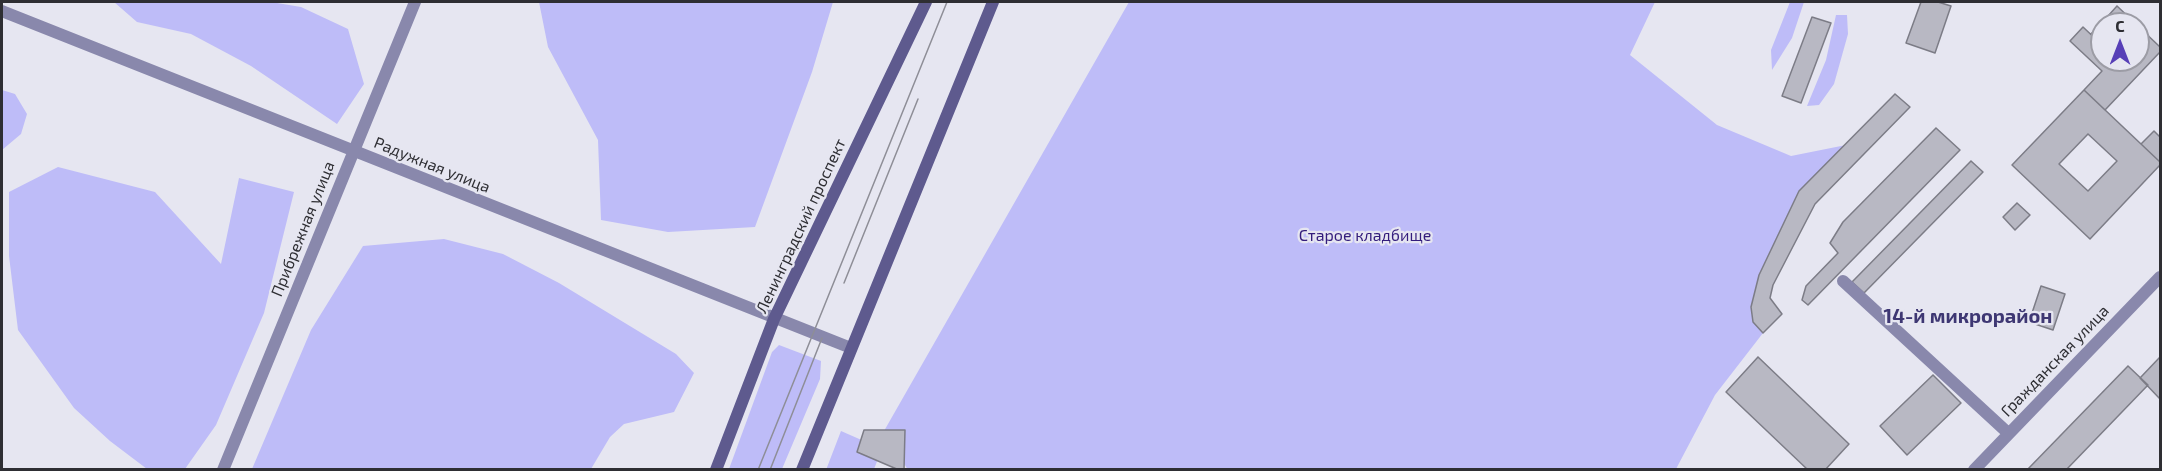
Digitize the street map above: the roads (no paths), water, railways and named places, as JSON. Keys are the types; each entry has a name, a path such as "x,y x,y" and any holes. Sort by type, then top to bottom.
{"main road":[{"name":"Ленинградский проспект","path":"716,470 774,319 926,2"},
{"path":"802,470 993,2"}],"street":[{"name":"Прибрежная улица","path":"223,470 415,2"},
{"name":"Радужная улица","path":"2,10 851,348"},
{"name":"Гражданская улица","path":"1974,470 2160,277"},
{"path":"1842,281 2008,433"}],"tram line":[{"path":"758,470 947,2"},
{"path":"844,283 918,99"},
{"path":"770,470 822,338"}],"district":[{"name":"14-й микрорайон","path":"1968,316"}],"park label":[{"name":"Старое кладбище","path":"1365,236"}]}
